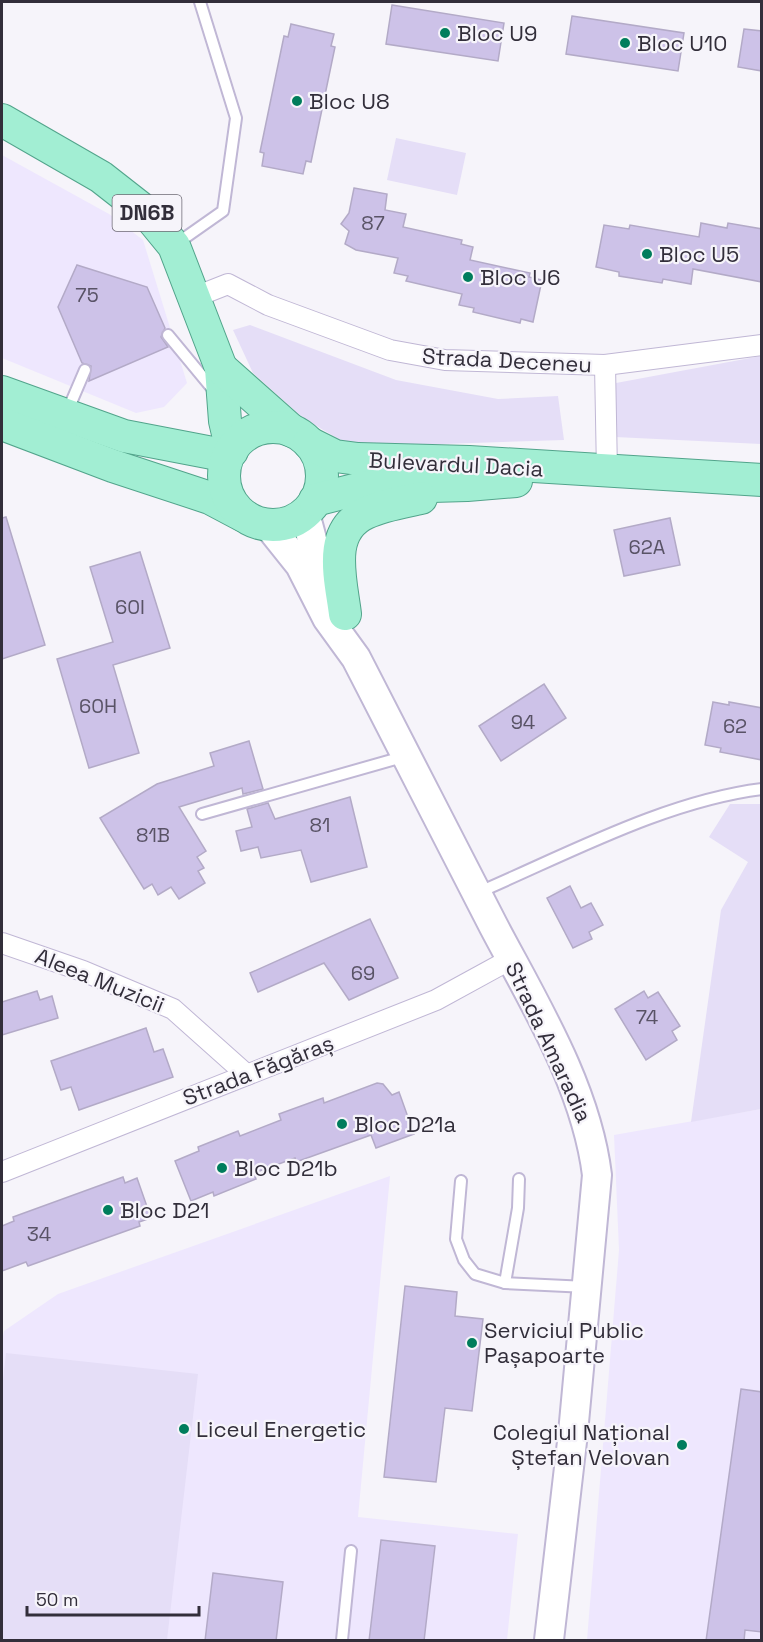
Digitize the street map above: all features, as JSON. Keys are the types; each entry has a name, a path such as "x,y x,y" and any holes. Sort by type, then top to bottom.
{"main road":[{"name":"DN6B","path":"2,120 102,177 147,213 174,246 221,368 230,453"},
{"name":"DN6B","path":"221,368 301,437"},
{"path":"2,392 124,436 230,453 225,476 228,496 257,521"},
{"path":"2,424 113,466 210,498 257,521"},
{"name":"Bulevardul Dacia","path":"230,453 252,432 265,428 301,437 335,456 358,459 469,462 762,480"},
{"path":"301,437 318,456 322,471 321,486 310,506"},
{"name":"Bulevardul Dacia","path":"257,521 294,520 310,506 362,488 467,485 607,472"},
{"path":"345,614 338,551 345,530 365,513 467,485"},
{"name":"Strada Amaradia","path":"310,506 317,558 345,614 356,658"},
{"name":"Strada Amaradia","path":"257,521 300,565 327,618 356,658 511,959 576,1093 593,1141 597,1175 549,1641"}],"street":[{"name":"Strada Deceneu","path":"195,297 228,284 268,305 390,350 445,360 605,365 762,345"},
{"path":"605,365 607,472"},
{"name":"Aleea Muzicii","path":"2,943 83,970 173,1009 247,1075"},
{"name":"Strada Făgăraș","path":"2,1172 436,999 511,959"}],"lane":[{"path":"174,246 223,211 236,118 200,2"},
{"path":"168,335 223,402"},
{"path":"66,415 85,370"},
{"path":"202,814 406,756"},
{"path":"477,894 634,826 694,804 762,789"},
{"path":"505,1283 518,1208 519,1179"},
{"path":"461,1181 456,1239 464,1260 475,1275 505,1283 587,1287"},
{"path":"342,1641 351,1551"}],"shaded area":[{"path":"396,138 466,153 457,195 387,180"},
{"path":"2,155 109,214 143,240 187,383 164,407 136,413 2,358"},
{"path":"250,325 396,380 498,399 558,396 564,440 352,447 303,418 253,373 233,330"},
{"path":"761,356 761,444 615,437 611,407 616,383"},
{"path":"730,804 761,804 761,1109 691,1122 721,910 748,862 709,837"},
{"name":"Colegiul Național Ștefan Velovan","path":"761,1109 761,1640 587,1640 619,1250 614,1135"},
{"name":"Liceul Energetic","path":"390,1176 358,1517 518,1534 507,1640 2,1640 2,1341 4,1331 58,1294"},
{"path":"6,1353 198,1374 167,1640 2,1640 2,1389"}],"building":[{"name":"Bloc U9","path":"392,5 504,23 498,61 386,44"},
{"name":"Bloc U10","path":"572,16 684,33 678,71 566,54"},
{"name":"Bloc U8","path":"291,24 334,34 331,46 335,47 311,162 306,161 303,174 262,166 264,153 260,152 284,36 288,37"},
{"path":"744,29 762,31 762,71 738,67"},
{"name":"Bloc U6","path":"354,188 387,194 385,210 406,214 403,227 462,240 461,244 473,247 470,260 530,273 529,277 542,280 533,322 521,319 520,323 473,312 474,308 459,305 462,294 406,281 408,276 394,273 398,258 356,250 345,244 349,231 341,224 349,213"},
{"path":"701,223 727,228 728,223 762,229 762,282 693,269 691,284 663,279 662,283 619,276 619,272 596,267 604,225 629,229 630,225 699,237"},
{"path":"77,265 147,287 165,328 161,337 168,347 89,381 91,366 82,363 58,307"},
{"path":"6,517 45,645 2,659 2,518"},
{"path":"670,518 680,565 624,576 614,530"},
{"path":"140,552 170,648 113,665 139,753 89,768 57,659 113,642 90,567"},
{"path":"544,684 566,718 501,761 479,726"},
{"path":"713,702 729,705 729,702 762,708 762,760 720,752 721,748 705,745"},
{"path":"249,741 263,789 243,794 242,788 179,807 206,851 197,857 204,868 198,871 205,883 179,899 171,887 158,895 152,884 144,889 100,818 157,784 214,766 210,753"},
{"path":"350,797 367,867 311,882 301,850 261,858 258,847 241,851 236,831 252,827 247,809 268,803 275,819"},
{"path":"570,886 581,908 591,903 603,925 589,932 592,939 573,948 547,898"},
{"path":"370,919 398,978 349,1000 324,963 258,992 250,973"},
{"path":"37,991 40,1000 52,996 58,1018 2,1035 2,1002"},
{"path":"644,991 648,998 658,992 680,1026 672,1031 677,1040 646,1060 615,1009"},
{"path":"146,1028 154,1052 163,1049 173,1077 79,1110 71,1087 61,1090 51,1061"},
{"path":"377,1083 383,1084 392,1095 399,1092 414,1134 376,1148 371,1135 296,1162 295,1158 254,1173 256,1179 214,1196 213,1192 191,1201 175,1161 199,1151 198,1147 238,1131 240,1136 281,1120 279,1114 323,1098 324,1103"},
{"path":"123,1177 125,1183 137,1178 151,1218 139,1222 140,1226 28,1266 26,1262 2,1271 2,1226 14,1221 13,1217"},
{"path":"405,1286 457,1292 455,1316 483,1319 472,1411 445,1408 436,1482 384,1477"},
{"path":"741,1389 762,1392 762,1632 745,1630 744,1641 706,1641"},
{"path":"381,1540 435,1546 424,1641 369,1641"},
{"path":"213,1573 283,1582 276,1641 205,1641"}],"place":[{"name":"Bloc U9","path":"445,33"},
{"name":"Bloc U10","path":"625,43"},
{"name":"Bloc U8","path":"297,101"},
{"name":"Bloc U5","path":"647,254"},
{"name":"Bloc U6","path":"468,277"},
{"name":"Bloc D21a","path":"342,1124"},
{"name":"Bloc D21b","path":"222,1168"},
{"name":"Bloc D21","path":"108,1210"},
{"name":"Serviciul Public Pașapoarte","path":"472,1343"},
{"name":"Liceul Energetic","path":"184,1429"},
{"name":"Colegiul Național Ștefan Velovan","path":"682,1445"}]}
